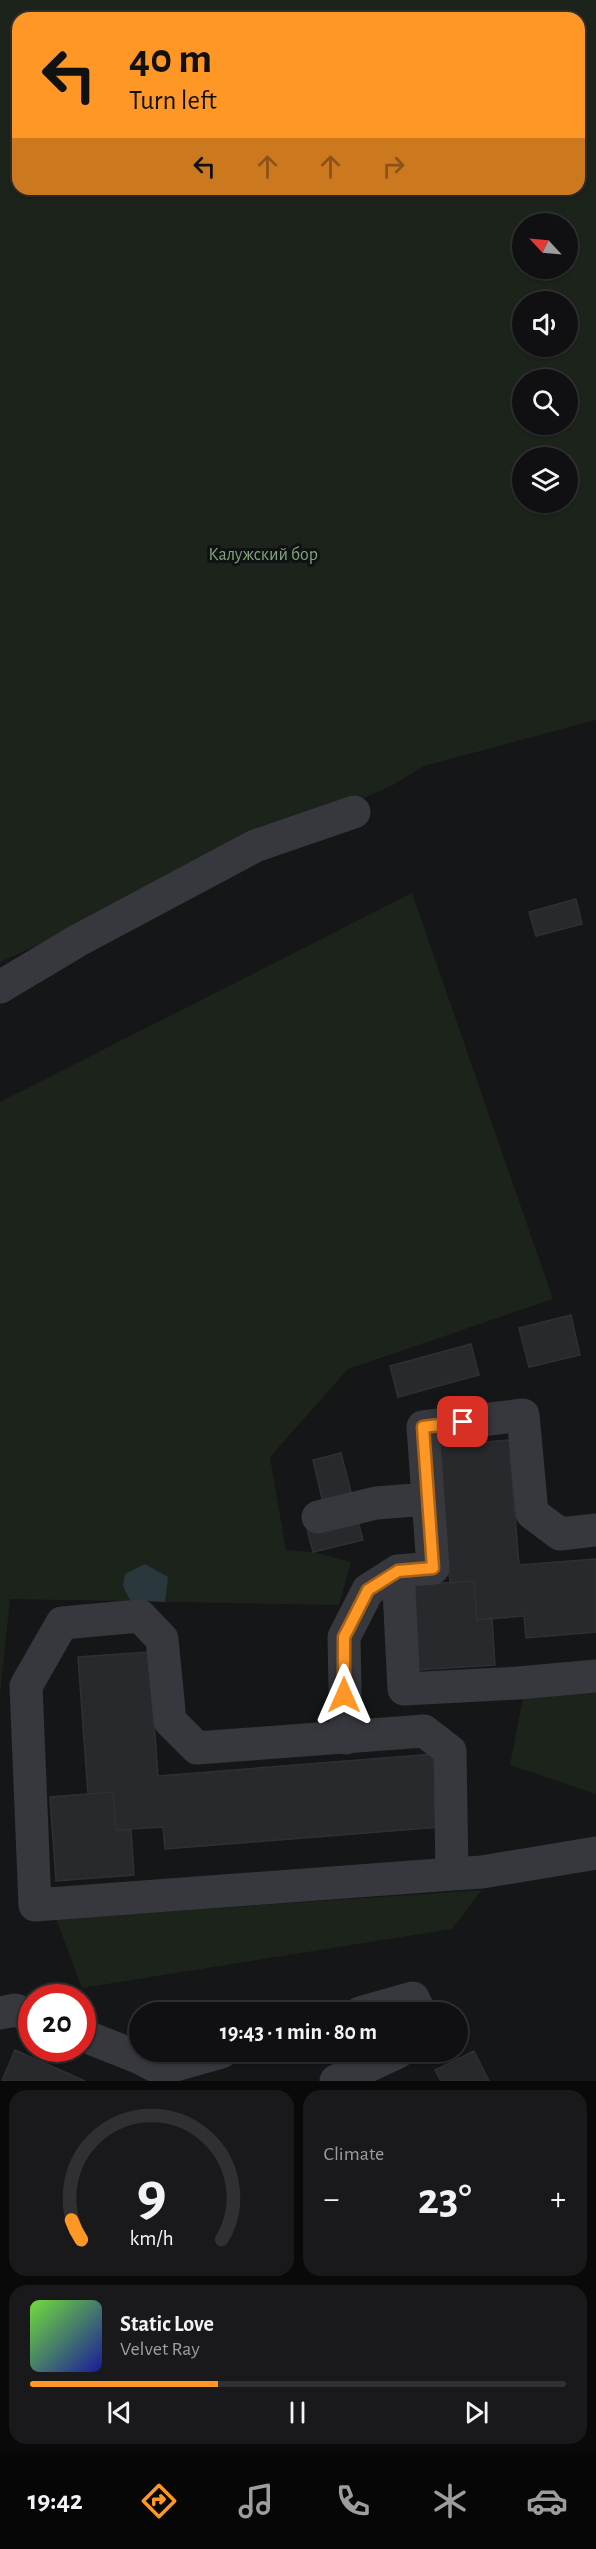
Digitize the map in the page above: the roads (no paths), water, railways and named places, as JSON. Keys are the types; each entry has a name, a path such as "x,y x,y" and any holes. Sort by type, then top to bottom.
{"lane":[{"path":"0,987 77,941 255,846 354,812"},
{"path":"346,1738 344,1637 368,1590 398,1571 433,1568 423,1427 523,1415 532,1513 560,1534 596,1530"},
{"path":"318,1517 376,1503 428,1499"},
{"path":"398,1571 404,1689 596,1676"},
{"path":"452,1874 450,1751 424,1731 197,1748 170,1721 162,1639 140,1616 62,1623 26,1686 35,1905 482,1872 596,1853"},
{"path":"399,2002 413,1998 415,2002"},
{"path":"0,2013 18,2011"},
{"path":"96,2041 141,2058 160,2075 194,2062"},
{"path":"336,2081 377,2062"}],"park label":[{"name":"Калужский бор","path":"263,554"}]}
